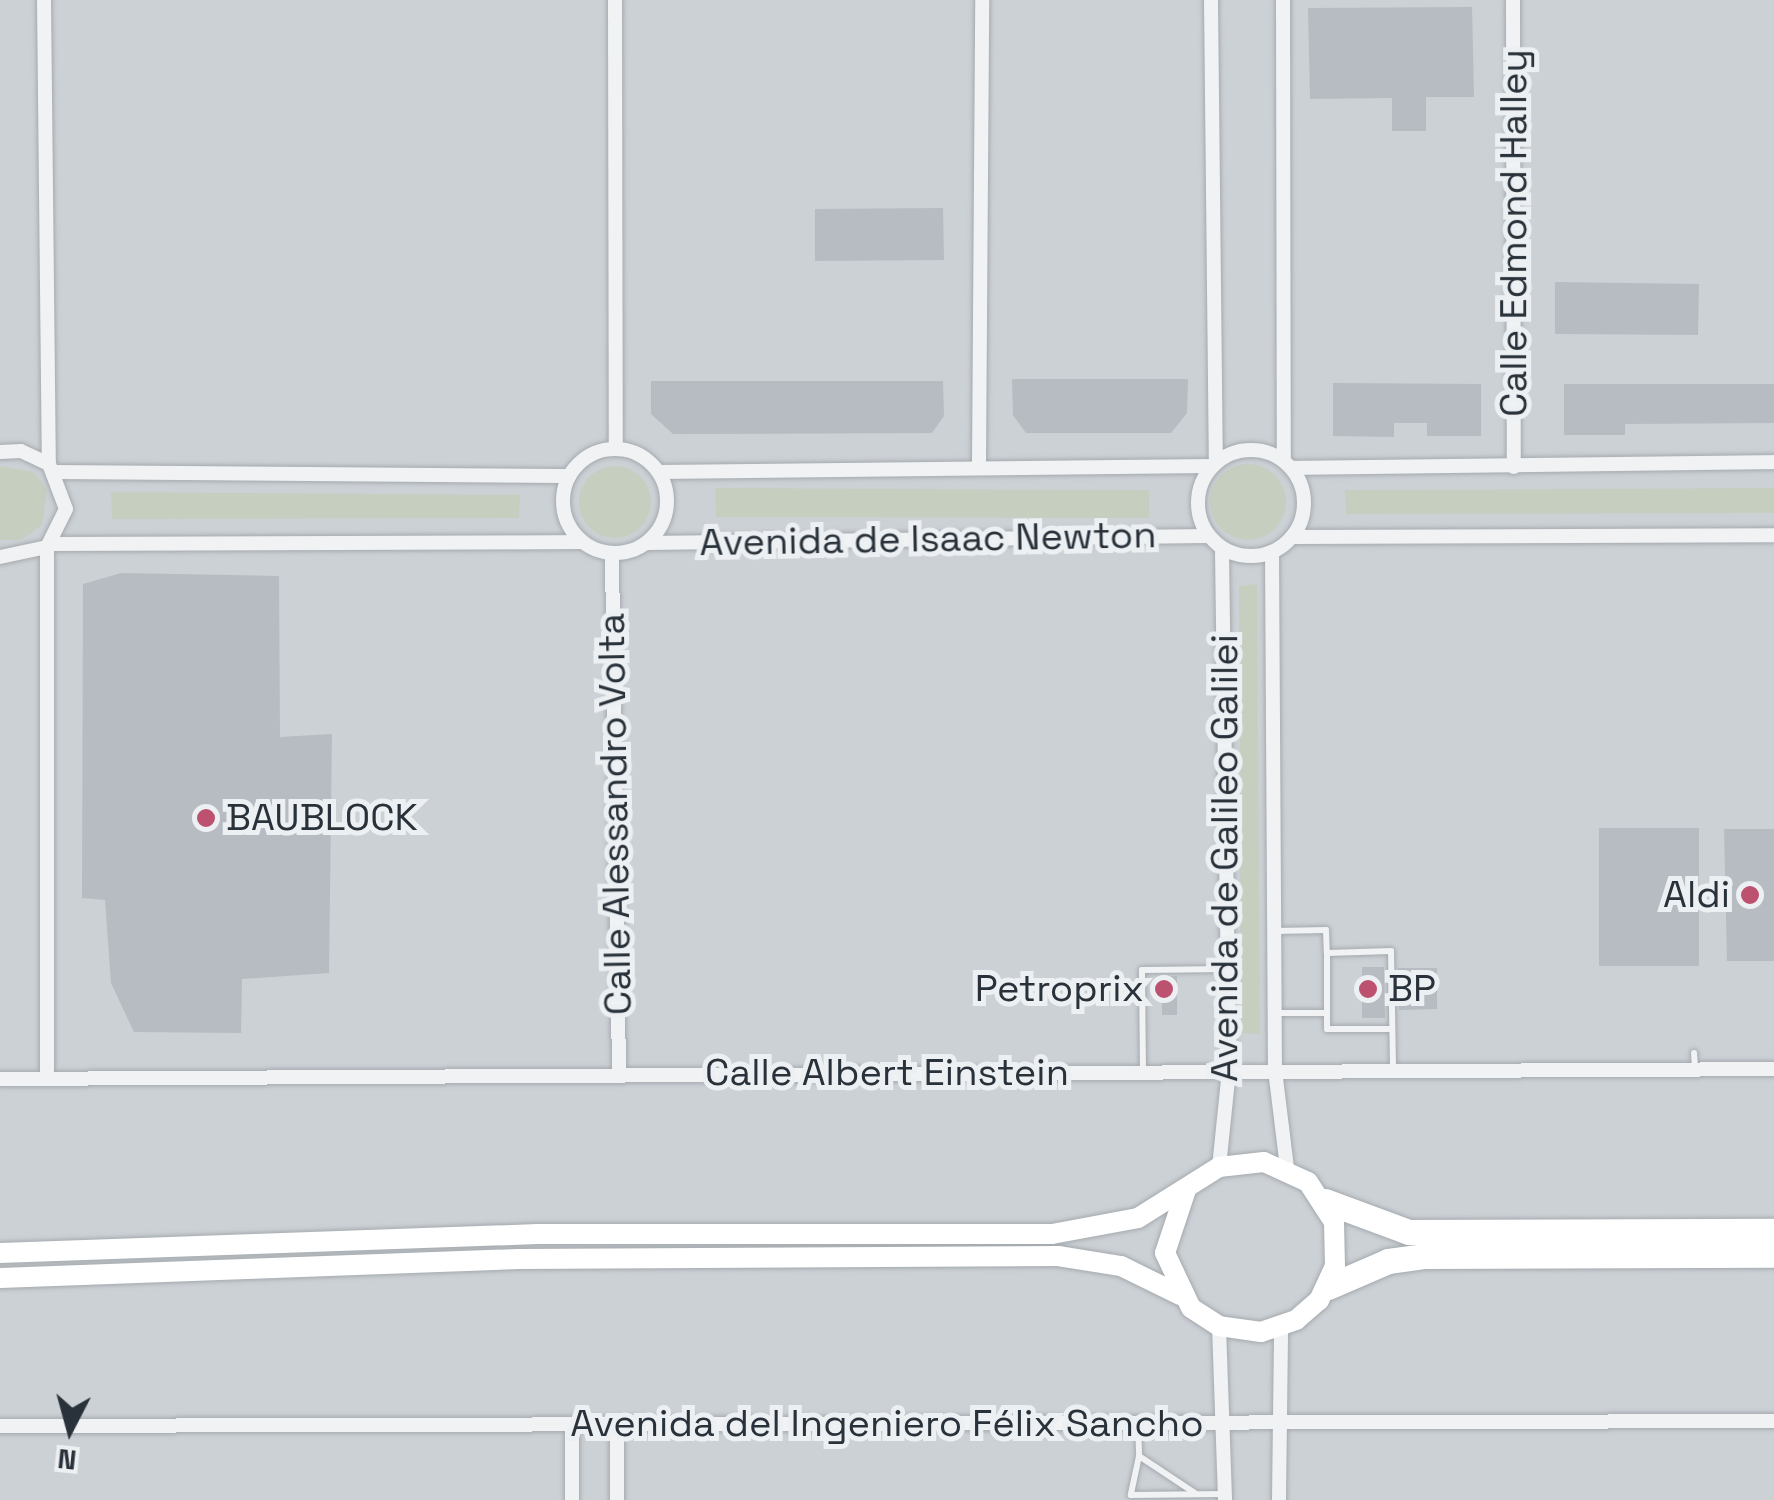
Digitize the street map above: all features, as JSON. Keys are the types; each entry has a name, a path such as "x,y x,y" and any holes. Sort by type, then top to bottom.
{"highway":[{"path":"1325,1201 1410,1232 1774,1231"},
{"path":"1328,1287 1388,1260 1422,1256 1774,1255"}],"main road":[{"path":"0,1253 538,1234 1052,1234 1138,1218 1219,1167 1241,1161 1286,1168 1325,1201 1338,1244 1328,1287 1282,1327 1219,1326 1180,1295 1121,1266 1058,1256 520,1259 0,1278"},
{"path":"1180,1295 1165,1253 1186,1190"}],"street":[{"path":"44,0 52,468 66,509 48,546 47,1079"},
{"path":"615,0 616,448"},
{"path":"979,463 982,0"},
{"path":"1211,0 1214,463 1197,508 1208,536 1222,548 1272,552 1292,536 1304,502 1288,464 1283,0"},
{"name":"Calle Edmond Halley","path":"1514,0 1514,467"},
{"path":"0,556 48,546 582,542 612,554 647,543 667,510 659,472 616,448 588,456 569,476 563,511 582,542"},
{"path":"1214,463 1250,449 1288,464 1514,467 1774,462"},
{"path":"0,452 21,451 52,468 569,476"},
{"name":"Avenida de Isaac Newton","path":"659,472 979,463 1214,463"},
{"name":"Avenida de Isaac Newton","path":"647,543 1208,536"},
{"path":"1292,536 1774,536"},
{"name":"Avenida de Galileo Galilei","path":"1219,1167 1229,1071 1222,548"},
{"name":"Avenida de Galileo Galilei","path":"1272,552 1275,1070 1286,1168"},
{"name":"Calle Alessandro Volta","path":"612,554 619,1075"},
{"name":"Calle Albert Einstein","path":"0,1079 1774,1069"},
{"path":"1219,1326 1226,1422 1225,1497"},
{"path":"1279,1500 1282,1327"},
{"name":"Avenida del Ingeniero Félix Sancho","path":"0,1426 1774,1421"},
{"path":"572,1426 572,1500"},
{"path":"617,1426 617,1500"}],"lane":[{"path":"1274,932 1326,930 1328,1029 1392,1029"},
{"path":"1327,953 1391,951 1393,1070"},
{"path":"1143,1072 1142,970 1228,969"},
{"path":"1275,1013 1327,1013"},
{"path":"1694,1053 1695,1069"},
{"path":"1138,1423 1138,1456 1131,1495 1225,1497"},
{"path":"1138,1456 1196,1494"}],"shaded area":[{"path":"0,0 1774,0 1774,1500 0,1500"}],"green space":[{"path":"1248,464 1275,475 1286,502 1275,529 1248,540 1221,529 1210,502 1221,475"},
{"path":"0,466 34,472 47,490 42,525 21,540 0,540"},
{"path":"615,466 629,468 641,476 649,488 649,516 641,528 629,536 615,538 601,536 589,528 581,516 579,502 581,488 589,476 601,468"},
{"path":"715,488 1149,490 1149,518 716,517"},
{"path":"1774,488 1774,513 1346,514 1345,490"},
{"path":"111,492 520,495 519,518 112,519"},
{"path":"1257,584 1260,1034 1241,1033 1239,586"}],"building":[{"path":"1472,7 1474,97 1426,97 1426,131 1392,131 1392,98 1310,99 1308,8"},
{"path":"943,208 944,260 815,261 815,209"},
{"path":"1555,282 1699,284 1698,335 1555,334"},
{"path":"1012,379 1188,379 1187,413 1171,433 1026,433 1013,415"},
{"path":"651,381 943,381 944,416 932,433 673,434 651,414"},
{"path":"1333,383 1481,384 1481,436 1427,436 1427,423 1394,423 1394,437 1333,436"},
{"path":"1564,384 1774,384 1774,423 1625,424 1625,435 1564,435"},
{"name":"BAUBLOCK","path":"121,573 279,576 280,737 332,734 329,973 242,979 241,1033 134,1032 111,983 105,900 82,898 83,584"},
{"path":"1599,828 1699,828 1699,966 1599,966"},
{"name":"Aldi","path":"1724,829 1774,829 1774,961 1727,961"},
{"path":"1362,967 1384,967 1385,1018 1362,1018"},
{"path":"1398,968 1437,968 1437,1009 1399,1010"},
{"path":"1177,976 1177,1015 1162,1015 1162,977"}],"place":[{"name":"BAUBLOCK","path":"206,818"},
{"name":"Aldi","path":"1750,895"},
{"name":"Petroprix","path":"1164,989"},
{"name":"BP","path":"1368,989"}]}
